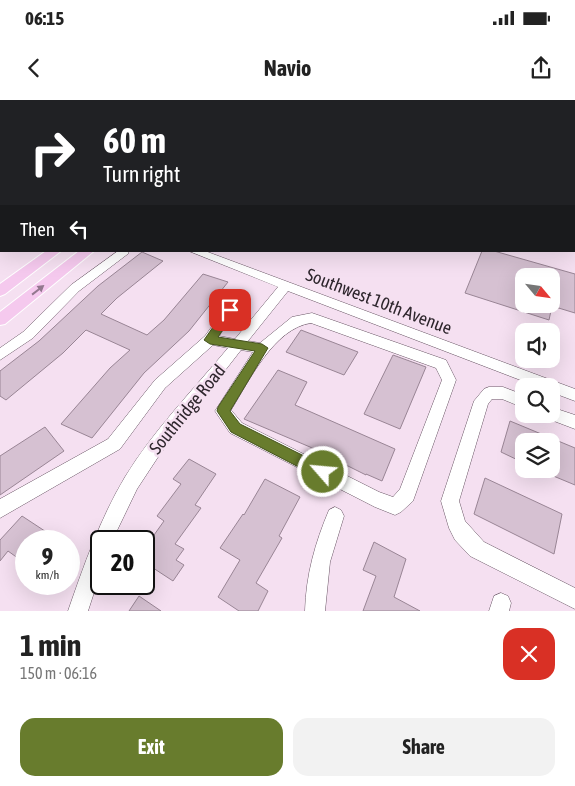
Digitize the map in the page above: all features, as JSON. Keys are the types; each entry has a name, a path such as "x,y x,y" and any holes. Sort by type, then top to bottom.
{"main road":[{"path":"0,292 53,252"},
{"path":"0,320 87,252"}],"street":[{"name":"Southwest 10th Avenue","path":"197,252 530,378"},
{"path":"0,355 28,335 75,288 124,253"},
{"name":"Southridge Road","path":"108,530 126,492 154,449 285,286"},
{"path":"0,509 114,444 160,384 210,340 241,295"},
{"path":"210,340 262,348 297,320 312,318 441,364 449,380 407,495 395,506 375,499 236,428 223,411 262,348"},
{"name":"Southwest 10th Avenue","path":"560,389 575,395"},
{"path":"515,398 503,393 489,393 481,401 450,501 451,514 466,538 477,548 575,599"},
{"path":"560,416 575,422"},
{"path":"315,611 315,591 319,562 335,516"},
{"name":"Southridge Road","path":"78,611 90,576"}],"building":[{"path":"142,252 163,261 117,298 101,314 147,335 164,320 203,274 228,282 189,331 144,373 92,438 61,424 110,368 130,350 86,330 63,353 6,400 0,396 0,371 39,341 98,286"},
{"path":"482,252 498,252 554,268 515,268 515,309 465,293"},
{"path":"560,270 575,274 575,313 560,308"},
{"path":"527,313 550,313 549,320"},
{"path":"301,330 358,352 344,375 286,352"},
{"path":"393,355 426,367 400,429 364,414"},
{"path":"278,370 307,382 295,405 395,449 382,481 310,447 244,419"},
{"path":"510,421 539,433 515,433 515,459 501,452"},
{"path":"45,427 64,451 0,495 0,456"},
{"path":"560,442 575,448 575,485 558,478 560,478"},
{"path":"189,459 216,474 195,505 201,508 175,544 184,549 176,560 184,565 173,581 155,569 155,534 164,521 157,516 181,484 173,479"},
{"path":"485,478 562,514 554,554 474,514"},
{"path":"265,479 300,497 279,536 282,538 256,583 268,591 258,611 239,611 218,597 240,560 220,548 244,515"},
{"path":"22,516 43,530 15,530 15,556 8,551 0,561 0,540"},
{"path":"374,542 406,559 394,597 420,611 363,611 376,576 363,570"},
{"path":"139,596 161,611 129,611"}],"route":[{"path":"230,310 210,340 262,348 223,411 236,428 323,472"}]}
